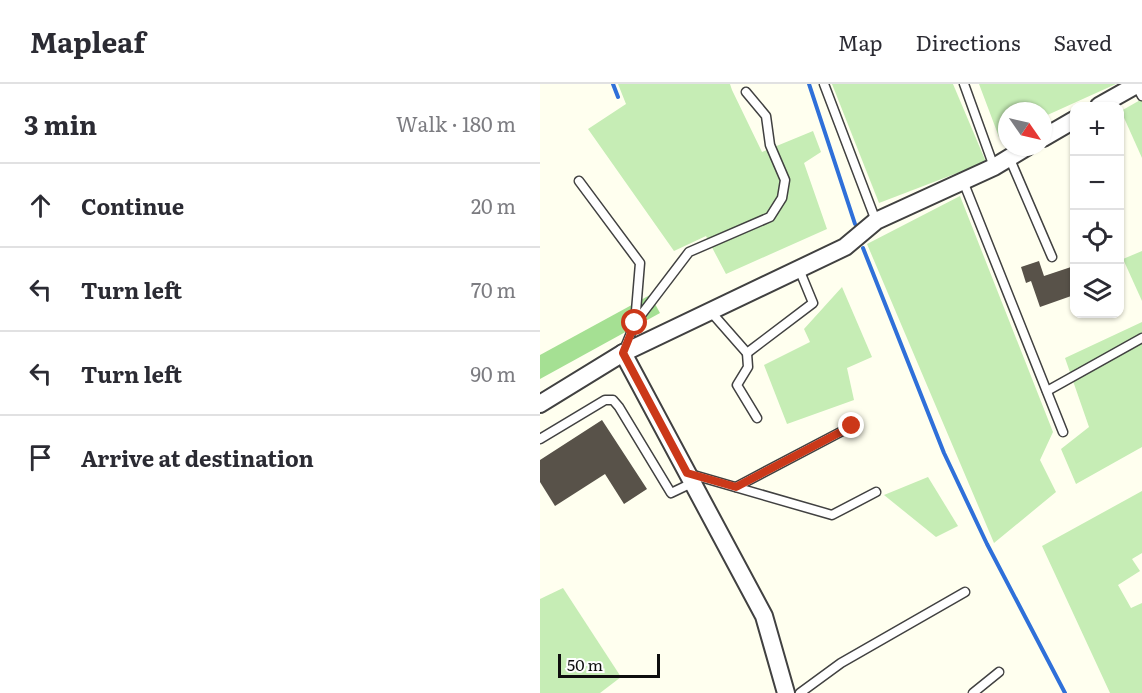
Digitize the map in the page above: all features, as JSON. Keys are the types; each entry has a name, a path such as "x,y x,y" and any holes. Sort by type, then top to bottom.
{"street":[{"path":"1108,102 1139,89"},
{"path":"1052,133 1070,122"},
{"path":"540,404 623,353 846,248 876,221 994,167 1009,157"},
{"path":"623,353 764,616 786,693"}],"lane":[{"path":"824,84 876,221"},
{"path":"964,84 994,167"},
{"path":"623,353 635,323 690,252 770,217 782,198 785,180 770,145 766,116 746,92"},
{"path":"1009,157 1052,257"},
{"path":"579,181 640,262 635,323"},
{"path":"963,181 1063,432"},
{"path":"747,353 813,303 799,269"},
{"path":"711,312 747,353 748,367 737,385 758,418"},
{"path":"1047,391 1142,338"},
{"path":"540,439 605,400 613,400 671,493 690,478 736,487 832,515 876,492"},
{"path":"736,487 852,426"},
{"path":"800,693 841,663 964,592"},
{"path":"972,693 999,672"}],"green space":[{"path":"618,84 730,84 762,152 813,131 821,152 804,163 827,229 726,274 706,236 674,251 588,129 626,104"},
{"path":"832,84 953,84 986,162 879,203"},
{"path":"979,84 1116,84 1076,102 1070,102 1070,105 1052,113 1052,102 998,102 998,134"},
{"path":"1142,99 1142,158 1124,118 1124,109"},
{"path":"960,196 1053,432 1040,460 1056,492 994,543 867,244"},
{"path":"1142,251 1142,301 1124,261 1124,259"},
{"path":"842,287 872,357 847,368 854,400 787,424 764,365 810,342 804,329"},
{"path":"650,295 660,313 540,379 540,355"},
{"path":"1142,322 1142,447 1076,484 1061,449 1089,427 1065,358"},
{"path":"928,477 958,526 936,537 884,495"},
{"path":"1142,491 1142,553 1132,559 1140,571 1118,585 1131,608 1142,603 1142,693 1110,693 1042,546"},
{"path":"563,588 621,677 600,693 540,693 540,599"}],"building":[{"path":"1039,261 1044,276 1070,267 1070,296 1040,307 1031,281 1026,283 1021,267"},
{"path":"602,420 647,489 624,504 605,474 555,506 540,482 540,460"}],"waterway":[{"path":"613,84 618,97"},
{"path":"809,84 855,224"},
{"path":"863,248 944,453 987,544 1065,693"}],"route":[{"path":"635,323 623,353 687,473 736,487 852,426"}]}
